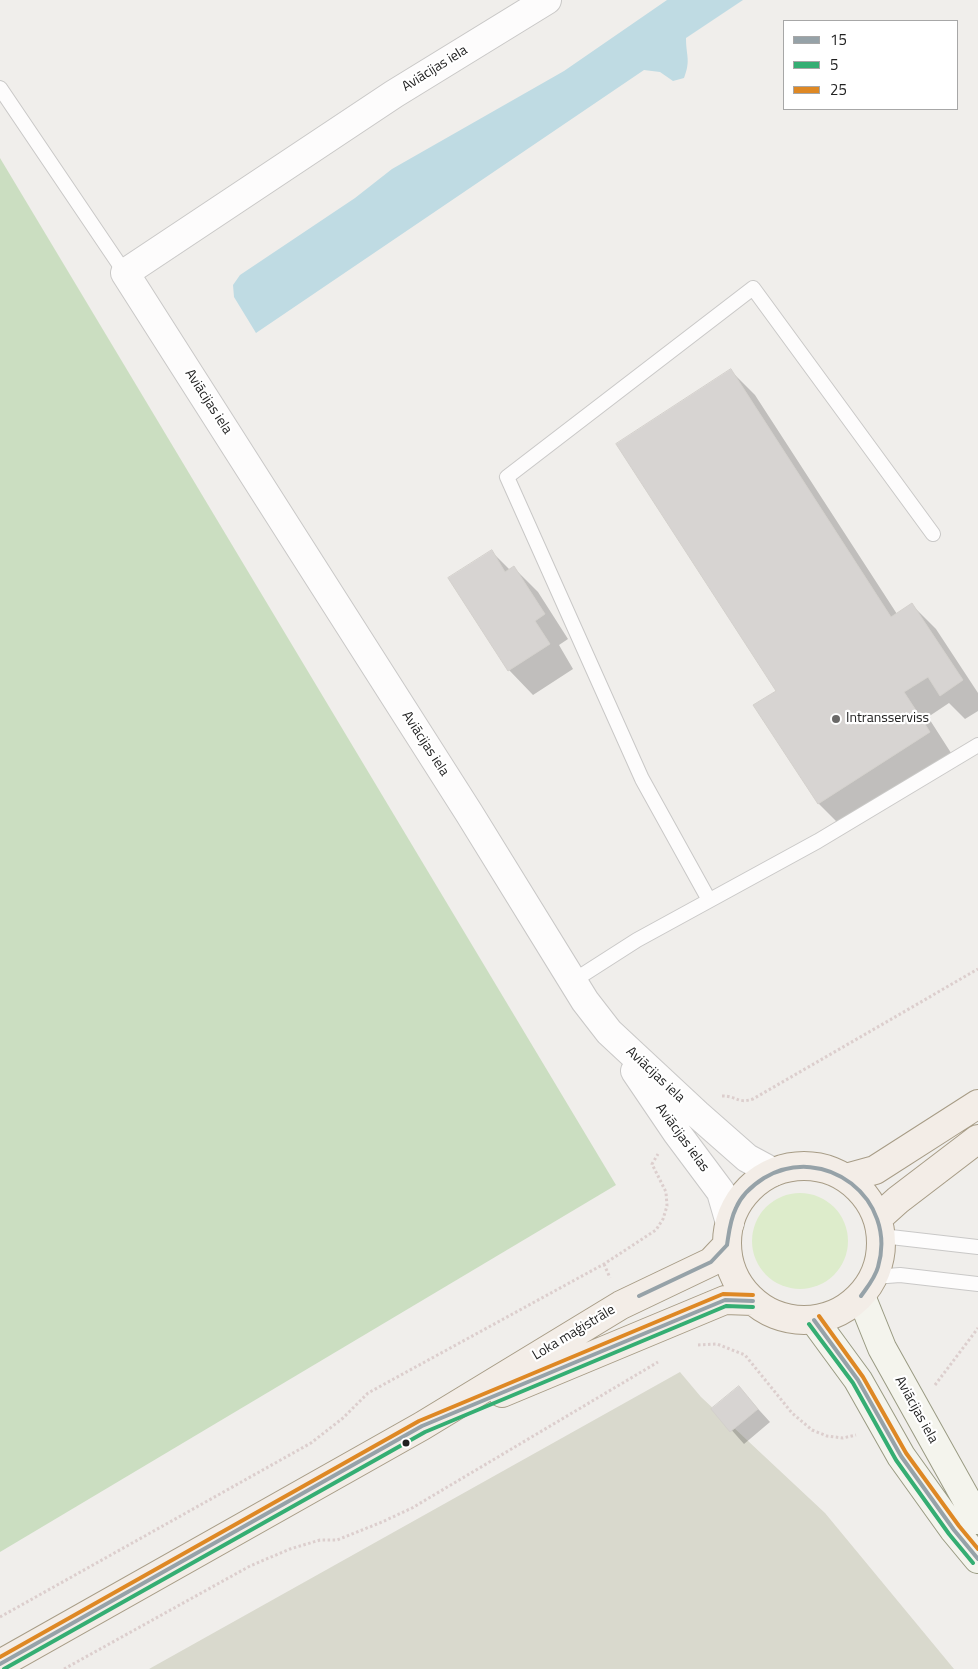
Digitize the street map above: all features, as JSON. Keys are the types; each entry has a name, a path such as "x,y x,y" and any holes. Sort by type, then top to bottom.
{"main road":[{"path":"846,1178 875,1170 978,1104"},
{"path":"880,1227 898,1200 978,1140"},
{"path":"810,1166 829,1170 846,1178 862,1191 871,1204 880,1227 881,1257 868,1286 840,1312 814,1320 793,1320 771,1313 753,1301 740,1285 730,1266 728,1234 739,1202 754,1184 773,1172 791,1167 810,1166"},
{"name":"Loka maģistrāle","path":"0,1664 422,1426 621,1305 711,1262 728,1234"},
{"name":"Aviācijas iela","path":"868,1286 882,1348 978,1520"},
{"name":"Loka maģistrāle","path":"422,1426 725,1300 753,1301"},
{"path":"814,1320 858,1380 901,1456 954,1530 978,1559"}],"street":[{"name":"Aviācijas iela","path":"547,0 394,94 125,273 469,813 585,1001 609,1032 697,1114 746,1158 773,1172"},
{"name":"Aviācijas ielas","path":"609,1032 677,1133 721,1192 728,1234"}],"lane":[{"name":"Aviācijas iela","path":"0,88 125,273"},
{"path":"709,900 642,779 508,477 752,288 933,534"},
{"path":"572,981 637,940 818,840 978,745"},
{"path":"880,1227 978,1247"},
{"path":"868,1286 900,1275 978,1284"}],"path":[{"path":"697,1114 714,1096 729,1096 744,1102 753,1099 978,969"},
{"path":"0,1617 311,1443 343,1418 368,1393 604,1264 656,1230 663,1219 667,1206 666,1192 652,1164 677,1133"},
{"path":"695,1346 717,1344 745,1355 792,1413 812,1430 827,1436 843,1438 856,1435"},
{"path":"64,1669 250,1566 290,1549 320,1540 337,1540 412,1508 666,1358"}],"shaded area":[{"path":"680,1372 701,1397 825,1513 954,1669 149,1669"}],"green space":[{"path":"0,158 616,1185 0,1552"},
{"path":"800,1193 818,1197 834,1207 844,1223 848,1241 844,1259 834,1275 818,1285 800,1289 782,1285 766,1275 756,1259 752,1241 756,1223 766,1207 782,1197"}],"water":[{"path":"667,0 743,0 686,38 688,62 684,78 673,81 660,72 644,70 256,333 234,297 233,285 240,275 355,198 392,169 564,71"}],"building":[{"path":"731,369 891,617 912,603 963,680 940,696 928,677 904,692 930,732 818,804 753,705 776,691 616,444"},
{"path":"492,550 505,572 514,566 545,614 535,621 550,644 508,671 448,578"},
{"path":"739,1386 758,1409 730,1432 711,1409"}],"transit line":[{"name":"15","path":"727,1245 731,1222 738,1204 748,1191 764,1178 787,1169 810,1167 832,1172 851,1184 867,1199 877,1219 881,1242 878,1267 861,1296"},
{"name":"15","path":"639,1296 711,1262 727,1245"},
{"name":"25","path":"0,1657 419,1421 723,1294 753,1295"},
{"name":"15","path":"0,1664 422,1426 725,1300 753,1301"},
{"name":"5","path":"4,1669 425,1432 726,1306 753,1307"},
{"name":"25","path":"819,1316 863,1377 906,1453 978,1549"},
{"name":"15","path":"814,1320 858,1380 901,1456 954,1530 978,1559"},
{"name":"5","path":"809,1324 853,1383 896,1460 949,1534 973,1563"}],"place":[{"name":"Intransserviss","path":"836,719"}]}
